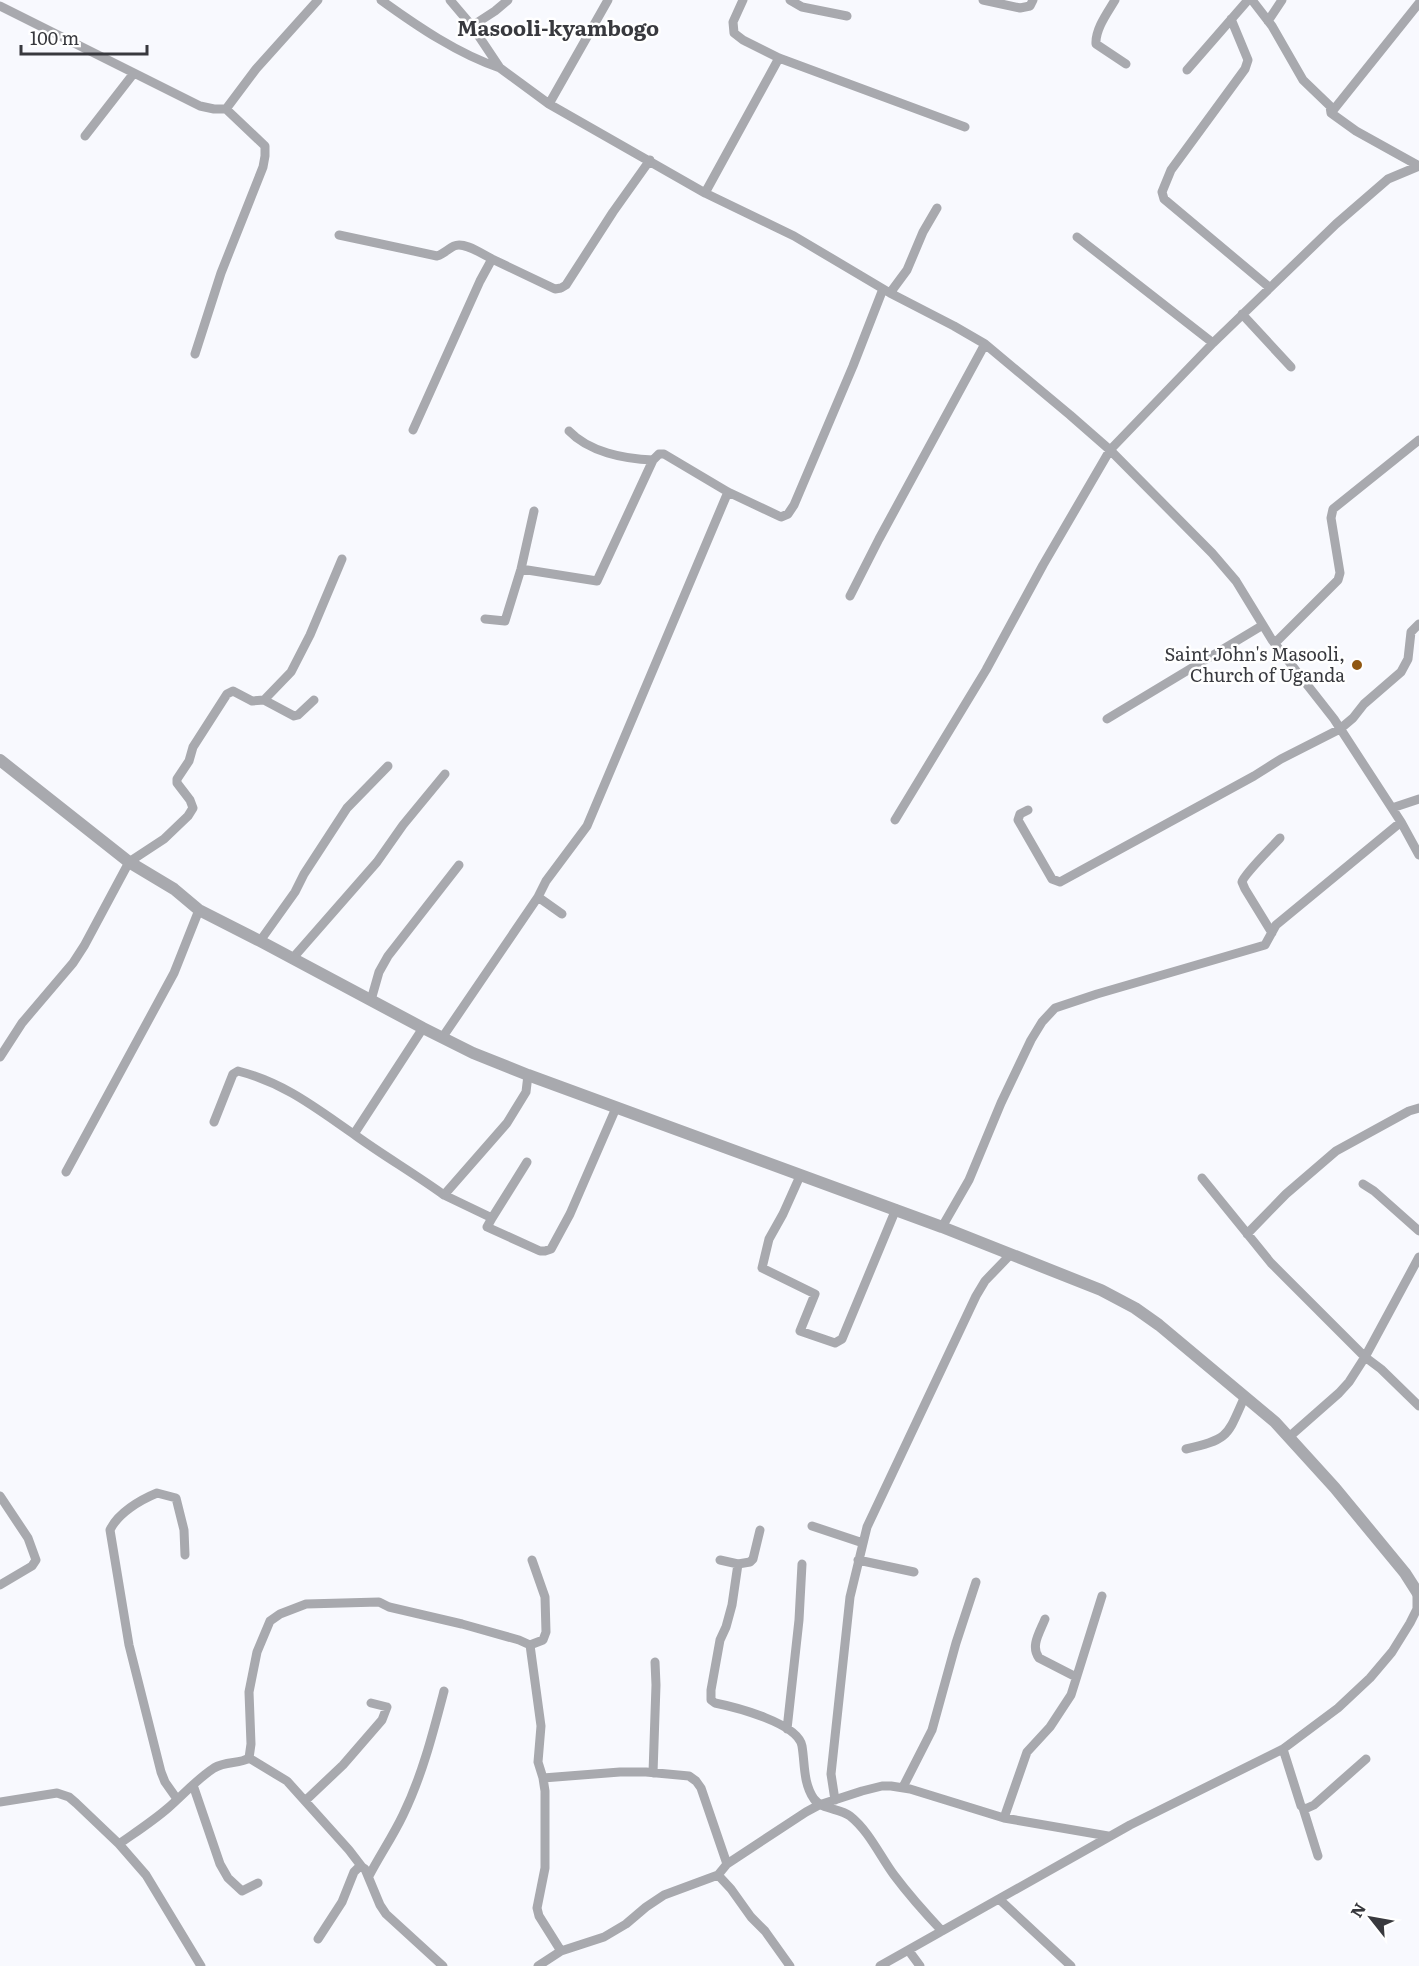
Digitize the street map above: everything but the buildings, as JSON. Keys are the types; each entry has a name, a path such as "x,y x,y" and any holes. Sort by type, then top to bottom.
{"street":[{"path":"226,109 256,69 318,0"},
{"path":"381,0 426,30 482,62 500,68 549,104 705,193 794,236 887,291 985,344 1110,450 1212,553 1236,581 1275,643 1340,729 1401,822 1419,855"},
{"path":"450,0 472,26 500,68"},
{"path":"472,26 508,0"},
{"path":"549,104 608,0"},
{"path":"743,0 733,22 734,33 743,40 779,58 965,127"},
{"path":"790,0 802,7 847,16"},
{"path":"983,0 1020,8 1030,6 1033,0"},
{"path":"1115,0 1101,26 1096,44 1126,64"},
{"path":"1187,70 1248,0"},
{"path":"1252,0 1268,21 1303,80 1330,106 1331,113 1356,131 1419,166"},
{"path":"1268,21 1282,0"},
{"path":"1331,113 1419,3"},
{"path":"0,6 200,106 214,110 226,109 265,146 266,156 263,168 221,273 195,354"},
{"path":"1231,19 1248,60 1245,69 1171,170 1161,192 1164,199 1269,287"},
{"path":"705,193 779,58"},
{"path":"86,136 134,73"},
{"path":"339,235 437,256 456,245 462,245 555,289 561,288 566,285 650,160"},
{"path":"895,820 986,670 1042,565 1110,450 1269,287 1336,224 1388,179 1419,166"},
{"path":"520,569 597,581 656,455 664,454 728,492 781,517 791,511 887,291 907,270 923,232 937,207"},
{"path":"1077,237 1213,343"},
{"path":"413,430 492,259"},
{"path":"1242,314 1291,367"},
{"path":"850,596 985,344"},
{"path":"569,430 578,441 590,446 634,459 653,460"},
{"path":"1275,643 1338,580 1331,518 1333,509 1419,440"},
{"path":"442,1038 538,897 546,881 587,826 728,492"},
{"path":"485,619 505,621 534,511"},
{"path":"264,700 291,672 310,635 342,559"},
{"path":"1028,810 1020,814 1018,820 1052,879 1060,882 1244,782 1281,759 1340,729 1364,704 1401,672 1408,659 1411,632 1419,624"},
{"path":"1107,719 1263,625"},
{"path":"0,1057 22,1023 73,963 129,862 164,839 188,816 193,808 177,783 177,779 189,761 193,747 227,694 233,692 252,701 264,700 294,716 314,700"},
{"path":"0,760 129,862 174,889 199,910 473,1053 800,1176 896,1209 1101,1290 1135,1308 1159,1324 1275,1422 1335,1488 1418,1591 1417,1609 1410,1623 1392,1652 1370,1678 1338,1707 1283,1749 1108,1836 880,1966"},
{"path":"260,941 295,892 304,874 347,808 388,766"},
{"path":"292,959 377,862 403,825 445,774"},
{"path":"1392,808 1419,799"},
{"path":"942,1227 969,1180 1001,1103 1031,1040 1042,1022 1055,1008 1265,945 1276,925 1401,822"},
{"path":"1272,933 1242,882 1245,875 1280,838"},
{"path":"370,1000 379,972 388,956 459,865"},
{"path":"538,897 562,914"},
{"path":"66,1172 174,973 199,910"},
{"path":"354,1134 423,1028"},
{"path":"214,1122 232,1077 238,1071 255,1076 290,1091 318,1107 444,1195 492,1218"},
{"path":"444,1195 507,1123 526,1092 528,1075"},
{"path":"526,1162 487,1227 540,1251 545,1251 551,1249 570,1214 616,1108"},
{"path":"1247,1234 1287,1194 1336,1151 1409,1111 1419,1108"},
{"path":"800,1176 769,1239 762,1268 815,1294 800,1332 835,1343 842,1340 896,1209"},
{"path":"1202,1178 1278,1270 1365,1357 1381,1369 1419,1406"},
{"path":"1363,1184 1419,1231"},
{"path":"835,1800 831,1784 832,1760 850,1597 867,1527 976,1296 993,1271 1011,1254"},
{"path":"1289,1437 1339,1393 1365,1357 1419,1257"},
{"path":"1186,1449 1218,1441 1227,1434 1245,1396"},
{"path":"177,1799 161,1772 140,1694 129,1645 110,1530 114,1522 141,1500 157,1492 176,1498 184,1530 185,1555"},
{"path":"0,1496 28,1538 36,1560 32,1566 0,1585"},
{"path":"812,1526 863,1543"},
{"path":"720,1560 738,1564 750,1562 760,1530"},
{"path":"119,1844 158,1816 205,1775 224,1763 246,1761 249,1758 251,1676 264,1631 270,1621 280,1614 306,1604 380,1602 389,1607 462,1624 530,1645 543,1640 546,1632 544,1597 532,1560"},
{"path":"858,1560 914,1572"},
{"path":"738,1564 728,1620 720,1640 711,1700 715,1703 749,1710 797,1735 800,1738 806,1780 813,1798 819,1805 842,1811 851,1816 913,1900 942,1931"},
{"path":"787,1729 799,1620 802,1564"},
{"path":"903,1787 932,1730 976,1582"},
{"path":"1004,1818 1027,1752 1050,1727 1074,1688 1102,1596"},
{"path":"1045,1619 1035,1646 1035,1653 1039,1658 1076,1677"},
{"path":"530,1645 541,1726 538,1762 543,1778 545,1868 537,1908 539,1916 561,1951"},
{"path":"653,1773 655,1662"},
{"path":"369,1876 403,1815 416,1785 444,1691"},
{"path":"305,1801 342,1765 382,1720 387,1707 371,1703"},
{"path":"1283,1749 1318,1856"},
{"path":"249,1758 287,1781 349,1850 369,1876 380,1905 386,1914 443,1966"},
{"path":"1303,1808 1307,1809 1314,1805 1366,1759"},
{"path":"543,1778 620,1772 689,1776 701,1788 727,1864"},
{"path":"193,1785 220,1864 228,1878 242,1891 258,1883"},
{"path":"538,1966 561,1951 604,1937 626,1924 646,1906 664,1895 718,1875 727,1864 792,1820 819,1805 882,1786 903,1787 1004,1818 1108,1836"},
{"path":"0,1802 60,1793 76,1803 119,1844 146,1875 201,1966"},
{"path":"318,1939 342,1902 354,1872 362,1867"},
{"path":"718,1875 765,1931 790,1966"},
{"path":"999,1899 1071,1966"},
{"path":"909,1951 920,1966"}],"place":[{"name":"Saint John's Masooli, Church of Uganda","path":"1357,665"}],"district":[{"name":"Masooli-kyambogo","path":"558,29"}]}
